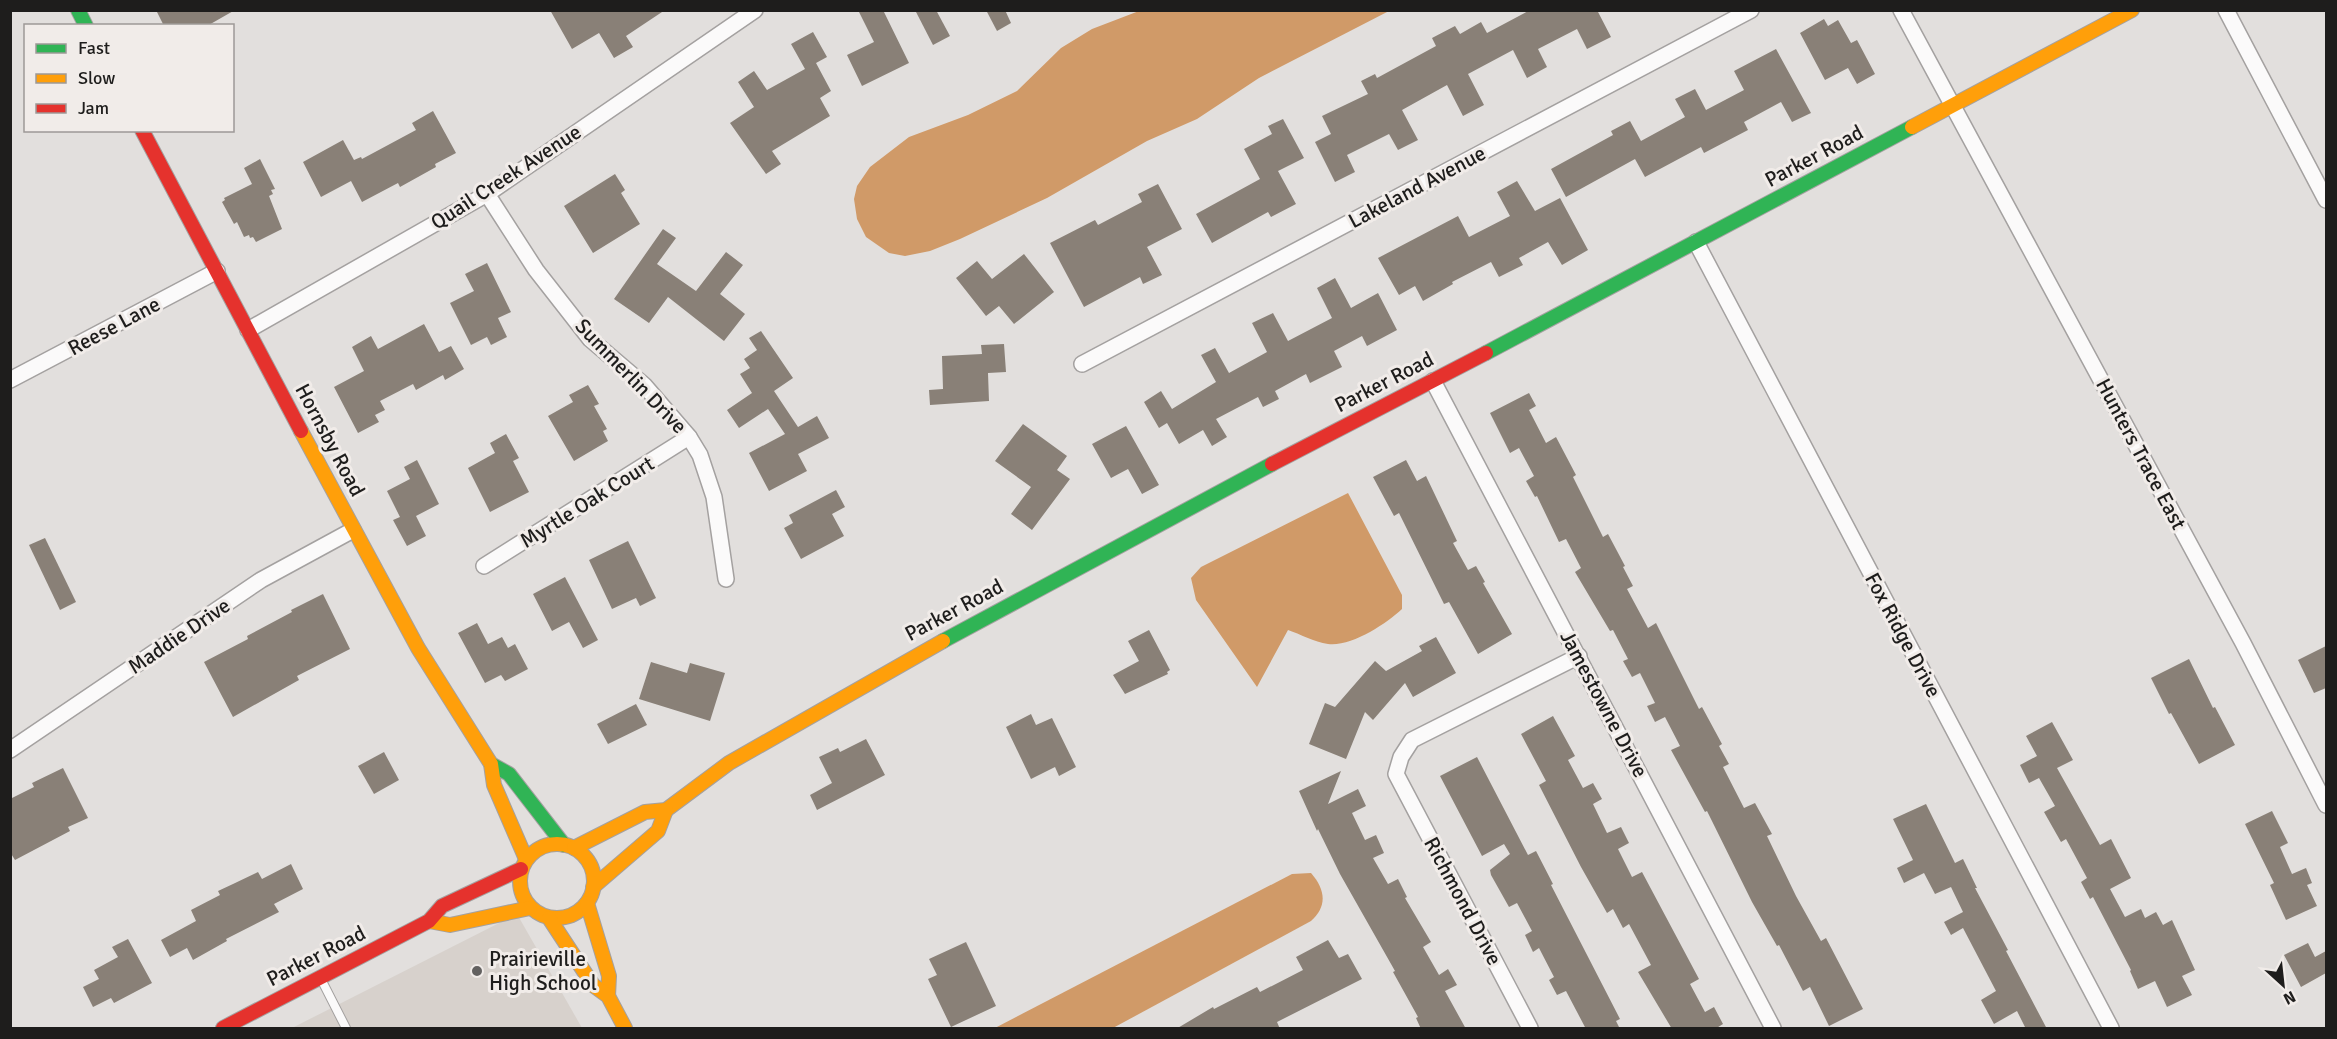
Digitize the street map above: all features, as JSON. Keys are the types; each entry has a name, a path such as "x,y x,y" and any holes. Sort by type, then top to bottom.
{"street":[{"path":"78,10 85,24"},
{"name":"Quail Creek Avenue","path":"248,330 487,194 754,10"},
{"name":"Lakeland Avenue","path":"1082,364 1751,10"},
{"name":"Hunters Trace East","path":"1902,10 2243,643 2326,805"},
{"name":"Parker Road","path":"569,846 645,812 666,810 729,763 901,663 2132,10"},
{"path":"2226,10 2326,200"},
{"name":"Hornsby Road","path":"143,132 353,530 418,648 490,764 494,785 524,864"},
{"name":"Summerlin Drive","path":"487,194 536,270 590,339 644,385 689,437 700,455 714,496 726,579"},
{"name":"Fox Ridge Drive","path":"1696,242 2111,1029"},
{"name":"Reese Lane","path":"10,381 217,271"},
{"name":"Jamestowne Drive","path":"1433,381 1773,1029"},
{"name":"Myrtle Oak Court","path":"484,566 689,437"},
{"name":"Maddie Drive","path":"10,750 261,580 353,530"},
{"name":"Richmond Drive","path":"1530,1029 1396,774 1401,757 1412,740 1579,656"},
{"name":"Hornsby Road","path":"490,764 509,774 569,846"},
{"name":"Parker Road","path":"593,887 658,831 666,810"},
{"path":"543,846 569,846 589,863 594,879 593,887 587,903 570,916 549,918 530,908 520,890 524,864 543,846"},
{"name":"Parker Road","path":"223,1029 429,921 442,906 524,864"},
{"path":"587,903 609,976 608,996"},
{"path":"429,921 450,924 530,908"},
{"path":"549,918 593,985 608,996 625,1029"}],"lane":[{"path":"320,978 346,1029"}],"shaded area":[{"path":"1139,11 1389,11 1259,78 1197,119 1147,141 1047,198 960,239 930,251 905,256 889,253 866,237 857,219 854,199 857,186 870,167 909,137 968,115 1017,91 1061,48 1092,29"},
{"path":"1348,493 1402,595 1402,609 1368,633 1337,644 1318,642 1288,630 1257,687 1196,600 1191,578 1201,567"},
{"path":"1311,873 1323,897 1320,909 1311,921 1113,1028 995,1028 1292,874"},
{"name":"Prairieville High School","path":"517,914 582,1028 292,1028"}],"building":[{"path":"156,10 235,10 210,24 163,24"},
{"path":"550,10 665,10 626,36 633,47 614,58 599,33 572,49"},
{"path":"858,10 883,10 909,63 862,86 847,55 874,42"},
{"path":"915,10 936,10 950,36 933,45"},
{"path":"986,10 1005,10 1011,23 997,31"},
{"path":"1530,10 1597,10 1611,37 1587,49 1577,29 1538,49 1547,67 1527,78 1513,50 1468,74 1484,105 1463,116 1447,85 1402,110 1418,140 1398,150 1389,134 1347,155 1355,172 1335,182 1315,142 1331,134 1322,116 1368,94 1361,81 1375,74 1377,78 1436,46 1432,38 1455,26 1460,34 1481,22 1487,33"},
{"path":"1824,19 1828,26 1838,20 1851,43 1857,40 1875,74 1857,84 1848,68 1825,80 1800,33"},
{"path":"813,32 827,57 816,63 831,91 820,98 830,116 772,151 781,164 766,174 730,123 754,107 738,82 754,71 767,90 805,69 791,44"},
{"path":"1776,49 1811,113 1792,122 1781,102 1744,122 1748,130 1704,153 1701,147 1645,177 1635,159 1566,197 1551,169 1613,135 1611,131 1630,121 1641,141 1685,117 1675,99 1695,89 1706,110 1744,90 1734,71"},
{"path":"433,111 456,153 400,187 398,183 362,202 351,181 321,197 303,162 343,140 354,160 361,157 362,159 416,130 412,123"},
{"path":"1283,119 1304,158 1278,171 1296,204 1271,217 1268,212 1212,243 1196,214 1260,179 1244,149 1272,134 1268,126"},
{"path":"260,159 275,189 271,190 273,194 269,196 282,229 256,242 249,235 244,237 237,222 234,224 222,202 224,198 252,184 244,168"},
{"path":"615,174 625,190 621,193 640,224 593,253 564,206"},
{"path":"1517,181 1535,211 1560,198 1588,250 1562,265 1548,242 1519,258 1523,265 1499,277 1491,262 1452,282 1453,284 1423,301 1415,286 1399,295 1378,258 1458,216 1469,237 1510,216 1497,192"},
{"path":"1158,184 1182,229 1147,247 1162,275 1143,284 1140,277 1084,307 1050,243 1095,220 1098,225 1142,202 1138,194"},
{"path":"663,229 676,238 657,264 696,291 726,252 743,265 720,294 745,314 724,341 668,297 649,323 614,299"},
{"path":"1024,254 1054,292 1014,324 999,306 986,316 956,278 977,261 992,279"},
{"path":"487,263 511,312 498,318 507,337 491,345 487,337 471,345 450,303 474,291 465,274"},
{"path":"1335,278 1351,308 1378,293 1397,330 1367,346 1362,336 1334,351 1342,367 1310,383 1306,374 1275,391 1279,399 1263,407 1258,397 1216,419 1227,437 1212,446 1203,430 1179,444 1167,423 1159,428 1144,402 1161,391 1172,409 1216,382 1201,355 1215,348 1229,373 1267,352 1252,323 1273,313 1288,341 1332,318 1317,288"},
{"path":"424,324 439,352 451,346 464,369 445,380 443,375 416,390 413,384 380,401 385,410 375,415 379,422 358,433 334,387 364,371 352,347 371,336 378,349"},
{"path":"761,331 793,378 774,391 798,427 817,416 829,438 798,454 807,471 769,491 749,453 785,434 768,409 739,428 727,410 752,393 740,374 750,368 744,359 757,350 749,338"},
{"path":"1004,344 1006,372 988,373 989,401 930,405 929,390 943,389 942,356 982,354 981,345"},
{"path":"588,385 599,404 594,406 607,429 603,431 608,441 574,461 548,416 573,402 569,395"},
{"path":"1529,393 1536,406 1529,410 1546,443 1556,437 1576,475 1573,477 1603,537 1608,534 1625,566 1623,567 1633,586 1627,589 1648,628 1656,623 1699,709 1702,707 1722,744 1719,746 1729,764 1723,767 1744,808 1755,803 1772,834 1767,836 1796,896 1821,941 1826,938 1863,1009 1829,1026 1810,987 1803,991 1779,945 1777,946 1752,902 1707,811 1705,812 1671,750 1680,746 1665,717 1655,722 1647,706 1655,703 1640,673 1632,677 1623,661 1628,659 1613,630 1610,631 1575,572 1581,568 1566,539 1559,542 1537,496 1535,497 1526,481 1534,476 1519,448 1510,453 1490,413"},
{"path":"1023,424 1067,456 1057,470 1070,479 1032,530 1011,514 1031,487 995,461"},
{"path":"1126,426 1159,485 1142,494 1128,469 1111,478 1092,444"},
{"path":"506,434 519,458 513,461 529,492 490,512 468,468 495,453 490,443"},
{"path":"417,460 439,504 416,516 426,536 407,546 393,520 400,517 387,491 410,479 404,467"},
{"path":"1406,460 1417,481 1426,476 1457,541 1453,543 1468,570 1476,566 1512,634 1478,654 1449,602 1444,604 1399,513 1394,516 1373,477"},
{"path":"836,490 845,507 832,514 844,536 801,559 784,528 793,523 789,515"},
{"path":"45,538 76,602 60,610 29,545"},
{"path":"628,541 656,598 640,606 636,598 612,609 589,560"},
{"path":"565,577 598,640 583,648 569,622 552,631 533,594"},
{"path":"323,594 350,649 297,676 299,680 233,717 204,662 248,639 247,636 292,612 291,610"},
{"path":"477,623 488,644 502,637 508,648 515,644 528,669 505,681 501,675 485,683 458,633"},
{"path":"1149,630 1170,670 1168,674 1125,694 1113,675 1139,661 1128,641"},
{"path":"1436,637 1456,673 1413,697 1405,683 1373,720 1365,712 1346,759 1309,744 1325,703 1335,707 1375,661 1386,671 1422,651 1419,646"},
{"path":"2326,646 2326,688 2314,693 2298,660"},
{"path":"2189,659 2213,708 2215,707 2235,745 2199,764 2171,713 2169,714 2151,678"},
{"path":"651,662 687,673 690,663 725,673 710,721 639,699"},
{"path":"636,704 647,725 608,744 597,724"},
{"path":"1031,714 1036,725 1052,718 1076,767 1059,776 1055,767 1031,779 1006,727"},
{"path":"1553,716 1575,756 1568,760 1583,788 1593,783 1602,799 1593,804 1607,833 1621,827 1629,843 1618,849 1632,877 1642,872 1699,979 1690,984 1705,1012 1714,1007 1723,1024 1715,1029 1672,1029 1638,972 1651,965 1629,924 1623,928 1613,909 1607,913 1581,867 1539,785 1546,781 1521,734"},
{"path":"2052,722 2073,760 2057,768 2100,845 2111,839 2131,878 2110,889 2125,917 2141,909 2145,918 2156,912 2163,925 2172,920 2195,970 2182,976 2192,995 2167,1007 2155,981 2138,989 2131,970 2093,897 2090,899 2081,882 2087,878 2066,839 2061,842 2044,812 2055,806 2039,778 2029,783 2020,765 2037,756 2026,736"},
{"path":"866,739 885,775 817,810 810,795 832,783 819,757 838,748 840,752"},
{"path":"384,752 399,780 374,794 358,766"},
{"path":"1477,757 1528,855 1536,851 1620,1019 1616,1021 1620,1029 1586,1029 1566,991 1557,995 1549,980 1554,977 1539,948 1533,952 1525,935 1532,931 1517,903 1509,907 1491,875 1490,870 1510,854 1504,844 1482,856 1440,776"},
{"path":"63,768 88,818 68,827 70,831 15,860 10,852 10,799 34,787 32,783"},
{"path":"1341,771 1328,804 1358,789 1366,806 1352,813 1365,840 1376,835 1384,853 1373,858 1388,884 1398,879 1407,897 1405,898 1431,942 1423,947 1439,975 1448,969 1457,985 1445,991 1466,1029 1421,1029 1416,1018 1418,1017 1393,972 1395,971 1340,874 1318,829 1317,831 1299,791"},
{"path":"1926,804 1955,863 1963,859 1977,888 1975,888 2008,950 2006,951 2047,1029 2026,1029 2017,1011 1994,1024 1981,1000 1996,991 1963,928 1951,935 1944,922 1963,912 1951,887 1935,894 1924,873 1904,883 1897,868 1913,860 1893,819"},
{"path":"2272,811 2288,843 2280,847 2292,874 2306,868 2312,883 2307,885 2317,906 2286,920 2270,885 2274,883 2245,824"},
{"path":"291,864 303,889 274,904 279,912 226,939 227,941 193,960 187,948 170,957 161,940 196,921 191,910 220,895 218,891 258,872 262,879"},
{"path":"128,939 152,983 114,1003 111,998 93,1007 83,987 99,979 94,970 118,957 112,947"},
{"path":"1328,940 1339,958 1348,954 1362,979 1277,1022 1280,1029 1176,1029 1213,1007 1214,1009 1257,987 1260,992 1303,970 1296,957"},
{"path":"966,942 996,1006 951,1027 928,979 937,975 929,959"},
{"path":"2308,943 2315,957 2326,951 2326,973 2301,987 2284,955"}],"traffic: fast":[{"path":"78,10 85,24"},
{"path":"1486,353 1912,127"},
{"path":"943,641 1272,464"},
{"path":"491,764 509,774 564,845"}],"traffic: slow":[{"path":"1912,127 2132,10"},
{"path":"301,431 418,648 491,764 494,785 526,859"},
{"path":"574,848 645,812 666,810 729,763 943,641"},
{"path":"593,887 658,831 666,810"},
{"path":"557,844 578,850 588,860 594,881 588,902 578,912 557,918 536,912 526,902 520,881 526,860 536,850 557,844"},
{"path":"587,903 609,976 608,996"},
{"path":"429,921 450,925 530,908"},
{"path":"549,918 593,985 608,996 625,1028"}],"traffic: jam":[{"path":"143,132 301,431"},
{"path":"1272,464 1486,353"},
{"path":"223,1028 429,921 442,906 521,869"}],"place":[{"name":"Prairieville High School","path":"477,971"}]}
